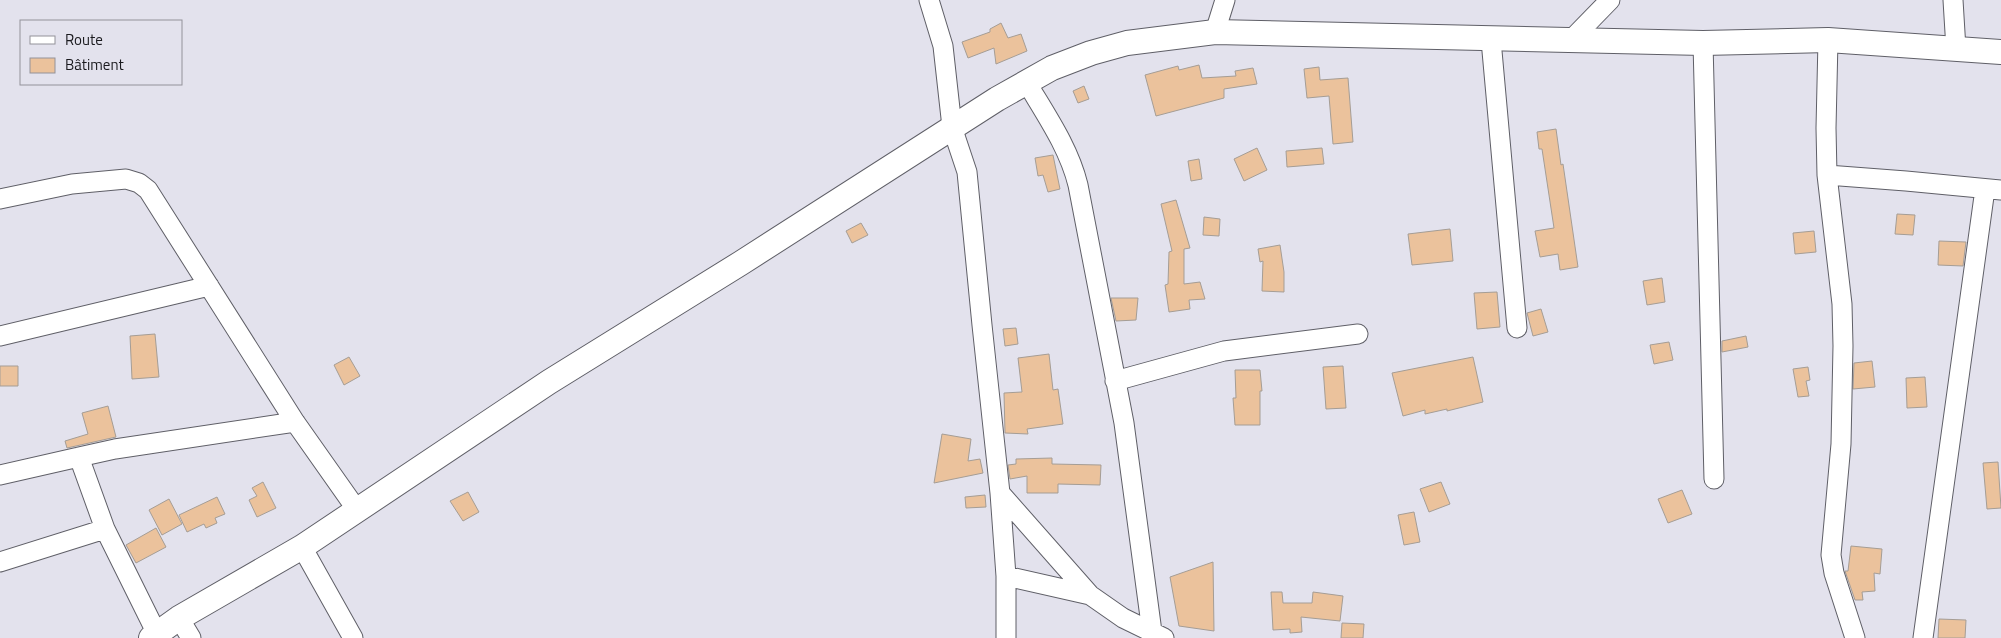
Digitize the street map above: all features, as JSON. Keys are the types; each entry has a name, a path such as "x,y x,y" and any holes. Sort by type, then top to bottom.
{"main road":[{"path":"154,636 179,618 302,547 549,382 741,263 997,99 1052,68 1091,53 1118,46 1215,32 1384,35 1491,40 1572,39 1703,43 1828,40 2001,52"}],"street":[{"path":"929,0 943,46 952,127 968,172 1000,493 1006,576 1006,638"},
{"path":"1215,32 1225,0"},
{"path":"1572,39 1610,0"},
{"path":"1953,0 1956,49"},
{"path":"1491,40 1516,328"},
{"path":"1828,40 1827,175 1842,304 1843,346 1843,398 1831,555 1834,573 1855,638"},
{"path":"1703,43 1714,478"},
{"path":"1027,82 1062,143 1075,173 1124,423 1158,635"},
{"path":"1827,175 1993,189 1923,638"},
{"path":"0,199 72,184 126,179 140,183 148,190 295,422 357,510"},
{"path":"0,336 209,286"},
{"path":"1115,381 1224,350 1358,334"},
{"path":"0,475 115,450 295,422"},
{"path":"79,457 106,529 154,636"},
{"path":"1000,493 1090,596 1123,618 1158,635"},
{"path":"0,562 106,529"},
{"path":"302,547 353,638"},
{"path":"1006,576 1090,596"},
{"path":"179,618 191,638"}],"building":[{"path":"1001,23 1008,38 1021,34 1027,51 996,64 994,48 968,58 962,42 990,32 990,29"},
{"path":"1199,65 1202,78 1236,76 1235,71 1253,68 1257,84 1224,89 1224,98 1156,116 1145,75 1178,66 1179,70"},
{"path":"1319,67 1320,80 1348,78 1353,142 1333,144 1329,96 1307,98 1304,69"},
{"path":"1084,86 1089,99 1078,103 1073,91"},
{"path":"1556,129 1578,267 1560,270 1558,254 1540,257 1535,231 1554,228 1542,149 1539,149 1537,132"},
{"path":"1257,148 1267,170 1244,181 1234,159"},
{"path":"1322,148 1324,164 1287,167 1286,151"},
{"path":"1053,155 1060,189 1048,192 1043,175 1038,176 1035,158"},
{"path":"1199,159 1202,179 1191,181 1188,161"},
{"path":"1176,200 1190,248 1184,249 1184,284 1200,282 1205,299 1189,300 1190,309 1169,312 1165,285 1168,284 1169,252 1172,251 1161,204"},
{"path":"1897,214 1915,215 1913,235 1895,234"},
{"path":"1204,217 1220,219 1219,236 1203,235"},
{"path":"861,223 868,235 852,243 846,231"},
{"path":"1450,229 1453,261 1412,265 1408,234"},
{"path":"1814,231 1816,252 1795,254 1793,233"},
{"path":"1939,241 1966,242 1963,266 1938,265"},
{"path":"1280,245 1284,272 1284,292 1262,291 1263,261 1260,262 1258,249"},
{"path":"1662,278 1665,302 1647,305 1643,281"},
{"path":"1497,292 1500,327 1477,329 1474,293"},
{"path":"1111,298 1138,298 1136,320 1116,321"},
{"path":"1541,309 1548,332 1533,336 1527,313"},
{"path":"1016,328 1018,344 1005,346 1003,329"},
{"path":"155,334 159,377 132,379 130,336"},
{"path":"1746,336 1748,347 1722,352 1722,341"},
{"path":"1669,342 1673,360 1654,364 1650,345"},
{"path":"1049,354 1053,390 1058,389 1063,424 1027,429 1028,434 1005,433 1004,393 1022,392 1018,358"},
{"path":"349,357 360,376 344,385 334,365"},
{"path":"1473,357 1483,402 1447,411 1447,409 1425,414 1425,410 1403,416 1392,373"},
{"path":"1872,361 1875,387 1853,389 1854,363"},
{"path":"0,366 18,366 18,386 0,386"},
{"path":"1343,366 1346,408 1326,409 1323,367"},
{"path":"1808,367 1810,380 1806,381 1809,396 1798,397 1793,369"},
{"path":"1235,370 1260,370 1262,391 1260,391 1260,425 1235,425 1233,398 1236,398"},
{"path":"1925,377 1927,407 1907,408 1906,378"},
{"path":"108,406 116,437 67,448 65,441 88,434 82,413"},
{"path":"942,434 971,439 968,461 980,459 983,473 934,483"},
{"path":"1052,458 1052,464 1101,465 1100,485 1058,484 1058,493 1027,493 1027,476 1010,479 1008,465 1016,464 1016,459"},
{"path":"1998,462 2001,508 1987,509 1983,463"},
{"path":"263,482 276,508 257,517 249,500 257,496 252,488"},
{"path":"1441,482 1450,504 1429,512 1420,489"},
{"path":"1682,490 1692,514 1668,523 1658,499"},
{"path":"468,492 479,512 463,521 450,501"},
{"path":"985,495 986,507 966,508 965,497"},
{"path":"217,497 225,514 215,518 217,523 206,528 204,524 187,532 179,515"},
{"path":"169,499 182,524 162,535 149,510"},
{"path":"1414,512 1420,542 1404,545 1398,515"},
{"path":"156,528 166,547 136,563 126,545"},
{"path":"1851,546 1882,549 1880,574 1874,573 1875,591 1862,592 1863,600 1855,600 1845,571 1848,571"},
{"path":"1213,562 1214,631 1179,626 1170,577"},
{"path":"1271,592 1282,592 1283,603 1312,603 1313,592 1343,596 1340,621 1301,617 1302,632 1290,633 1290,629 1273,630"},
{"path":"1939,619 1966,620 1965,638 1938,638"},
{"path":"1342,623 1364,624 1363,638 1341,638"}]}
